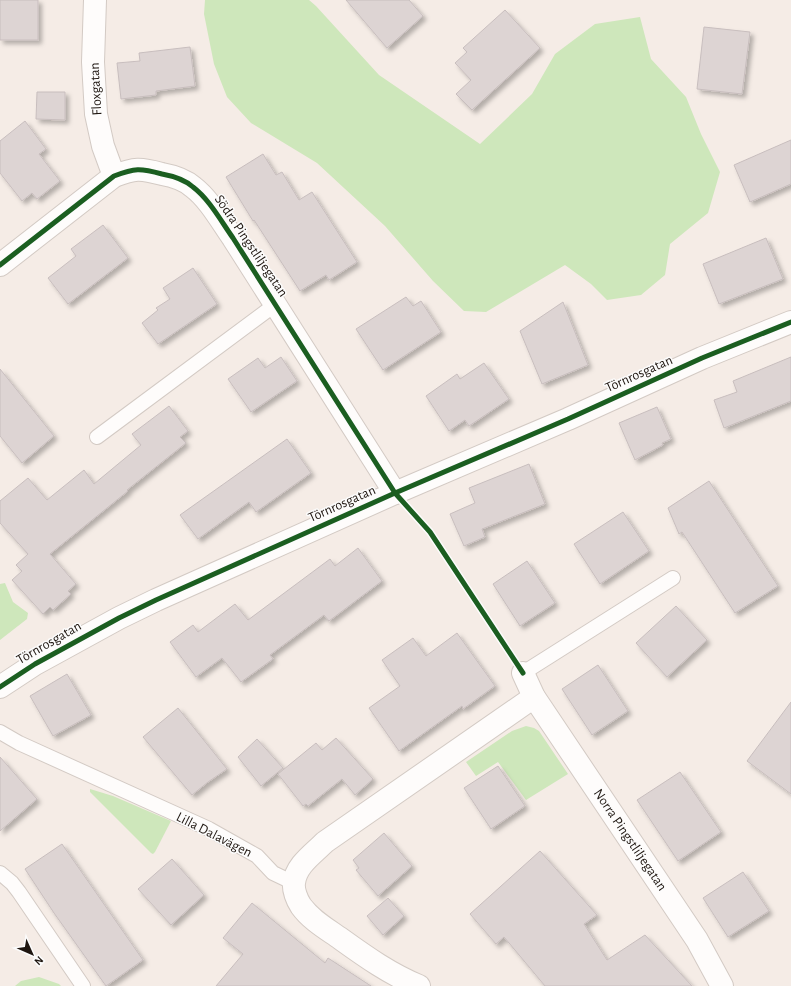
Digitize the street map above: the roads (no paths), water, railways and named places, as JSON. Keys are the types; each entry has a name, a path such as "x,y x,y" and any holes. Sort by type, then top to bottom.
{"street":[{"name":"Floxgatan","path":"95,0 94,62 96,114 103,146 114,176"},
{"name":"Södra Pingstliljegatan","path":"0,265 114,176 133,169 148,170 177,177 193,187 208,203 218,217 276,304 395,493"},
{"name":"Törnrosgatan","path":"0,687 35,664 119,618 395,493 575,416 702,358 791,322"},
{"name":"Norra Pingstliljegatan","path":"523,673 534,697 693,934 722,986"},
{"path":"419,986 404,980 376,964 316,921 300,905 294,891 297,870 325,842 534,697"}],"lane":[{"path":"97,437 276,304"},
{"name":"Norra Pingstliljegatan","path":"523,673 673,578"},
{"name":"Lilla Dalavägen","path":"0,732 19,743 209,830 256,856 273,873 294,883"},
{"path":"0,873 12,883 19,892 83,986"}]}
